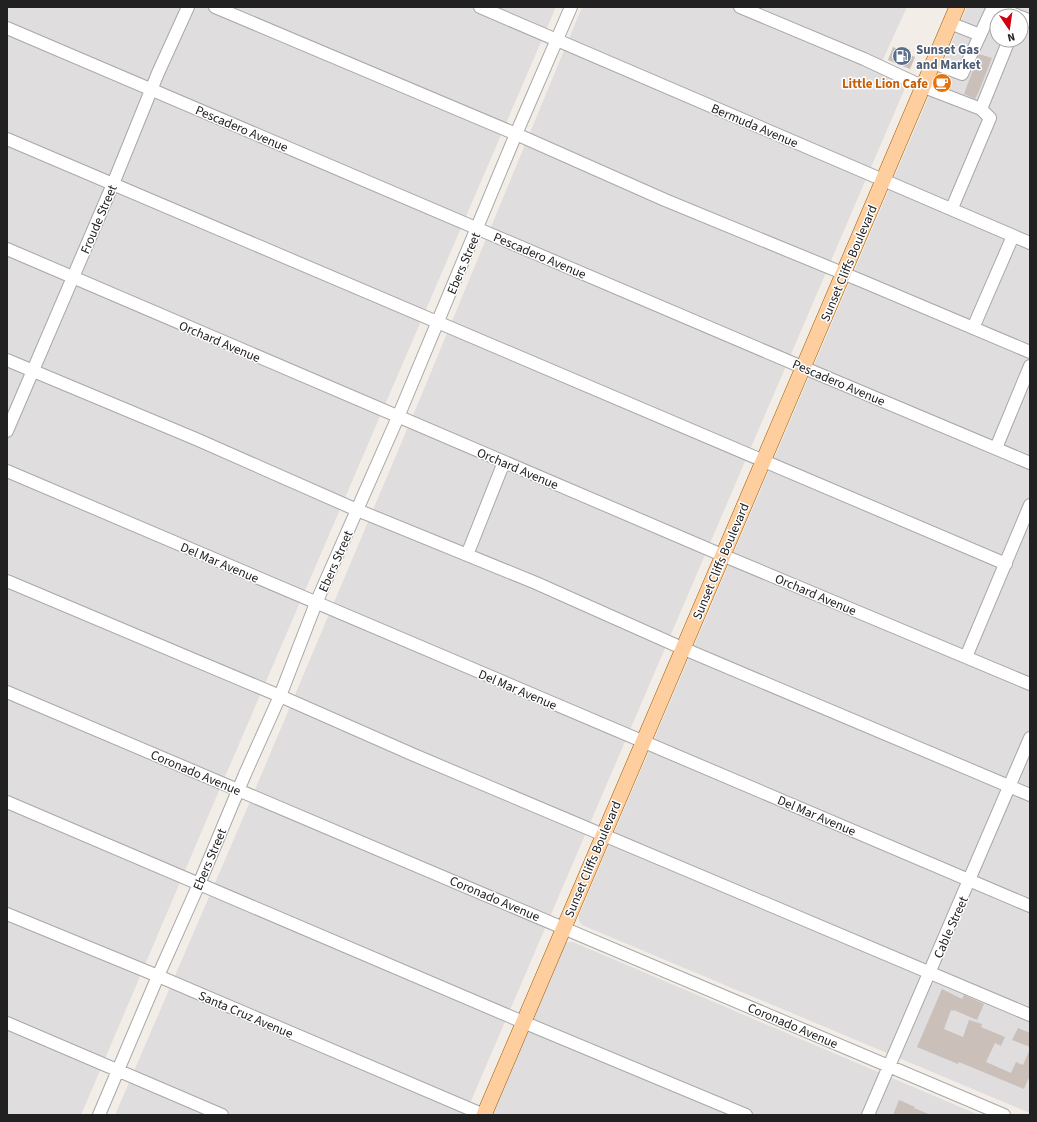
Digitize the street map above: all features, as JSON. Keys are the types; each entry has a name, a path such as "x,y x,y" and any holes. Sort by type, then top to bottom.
{"main road":[{"name":"Sunset Cliffs Boulevard","path":"484,1115 682,648 802,367 844,274 957,7"}],"street":[{"name":"Froude Street","path":"7,430 188,7"},
{"path":"215,7 516,134 665,200 1030,352"},
{"name":"Bermuda Avenue","path":"480,7 952,208 1030,243"},
{"name":"Ebers Street","path":"99,1115 280,696 316,603 398,417 516,134 571,7"},
{"path":"740,7 981,109 990,118 952,208"},
{"path":"933,62 962,74 993,7"},
{"path":"950,23 980,35"},
{"name":"Pescadero Avenue","path":"7,28 1030,463"},
{"path":"981,109 1006,48"},
{"path":"7,139 1006,564"},
{"path":"973,328 1013,236"},
{"name":"Orchard Avenue","path":"7,249 722,555 1030,684"},
{"path":"7,360 203,442 357,510 536,583 682,648 1030,795"},
{"path":"996,448 1030,366"},
{"path":"467,555 504,462"},
{"name":"Del Mar Avenue","path":"7,471 316,603 643,740 1030,906"},
{"path":"966,657 1030,505"},
{"path":"7,581 280,696 414,755 1030,1015"},
{"name":"Coronado Avenue","path":"7,692 1004,1115"},
{"name":"Cable Street","path":"868,1115 1030,738"},
{"path":"7,802 523,1022 746,1115"},
{"name":"Santa Cruz Avenue","path":"7,914 158,976 484,1115"},
{"path":"7,1023 222,1115"}],"shaded area":[{"path":"7,7 556,7 81,1115 7,1115"},
{"path":"582,7 907,7 878,70 908,81 465,1115 115,1115 246,811 419,401"},
{"path":"967,7 1030,7 1030,1113 582,925 579,921 579,915"},
{"path":"565,942 573,942 979,1115 492,1115"}],"building":[{"path":"893,47 915,57 910,69 888,60"},
{"path":"979,54 992,58 975,99 964,94"},
{"path":"942,989 962,999 964,995 984,1004 977,1020 951,1010 944,1029 963,1037 969,1020 982,1024 981,1027 1005,1037 1001,1046 995,1043 986,1062 1011,1073 1016,1062 1023,1065 1030,1049 1030,1075 1024,1089 959,1062 958,1064 917,1047"},
{"path":"1018,1028 1030,1033 1030,1047 1012,1040"},
{"path":"899,1100 915,1107 914,1108 931,1115 893,1115"}],"place":[{"name":"Sunset Gas and Market","path":"902,56"},
{"name":"Little Lion Cafe","path":"942,83"}]}
